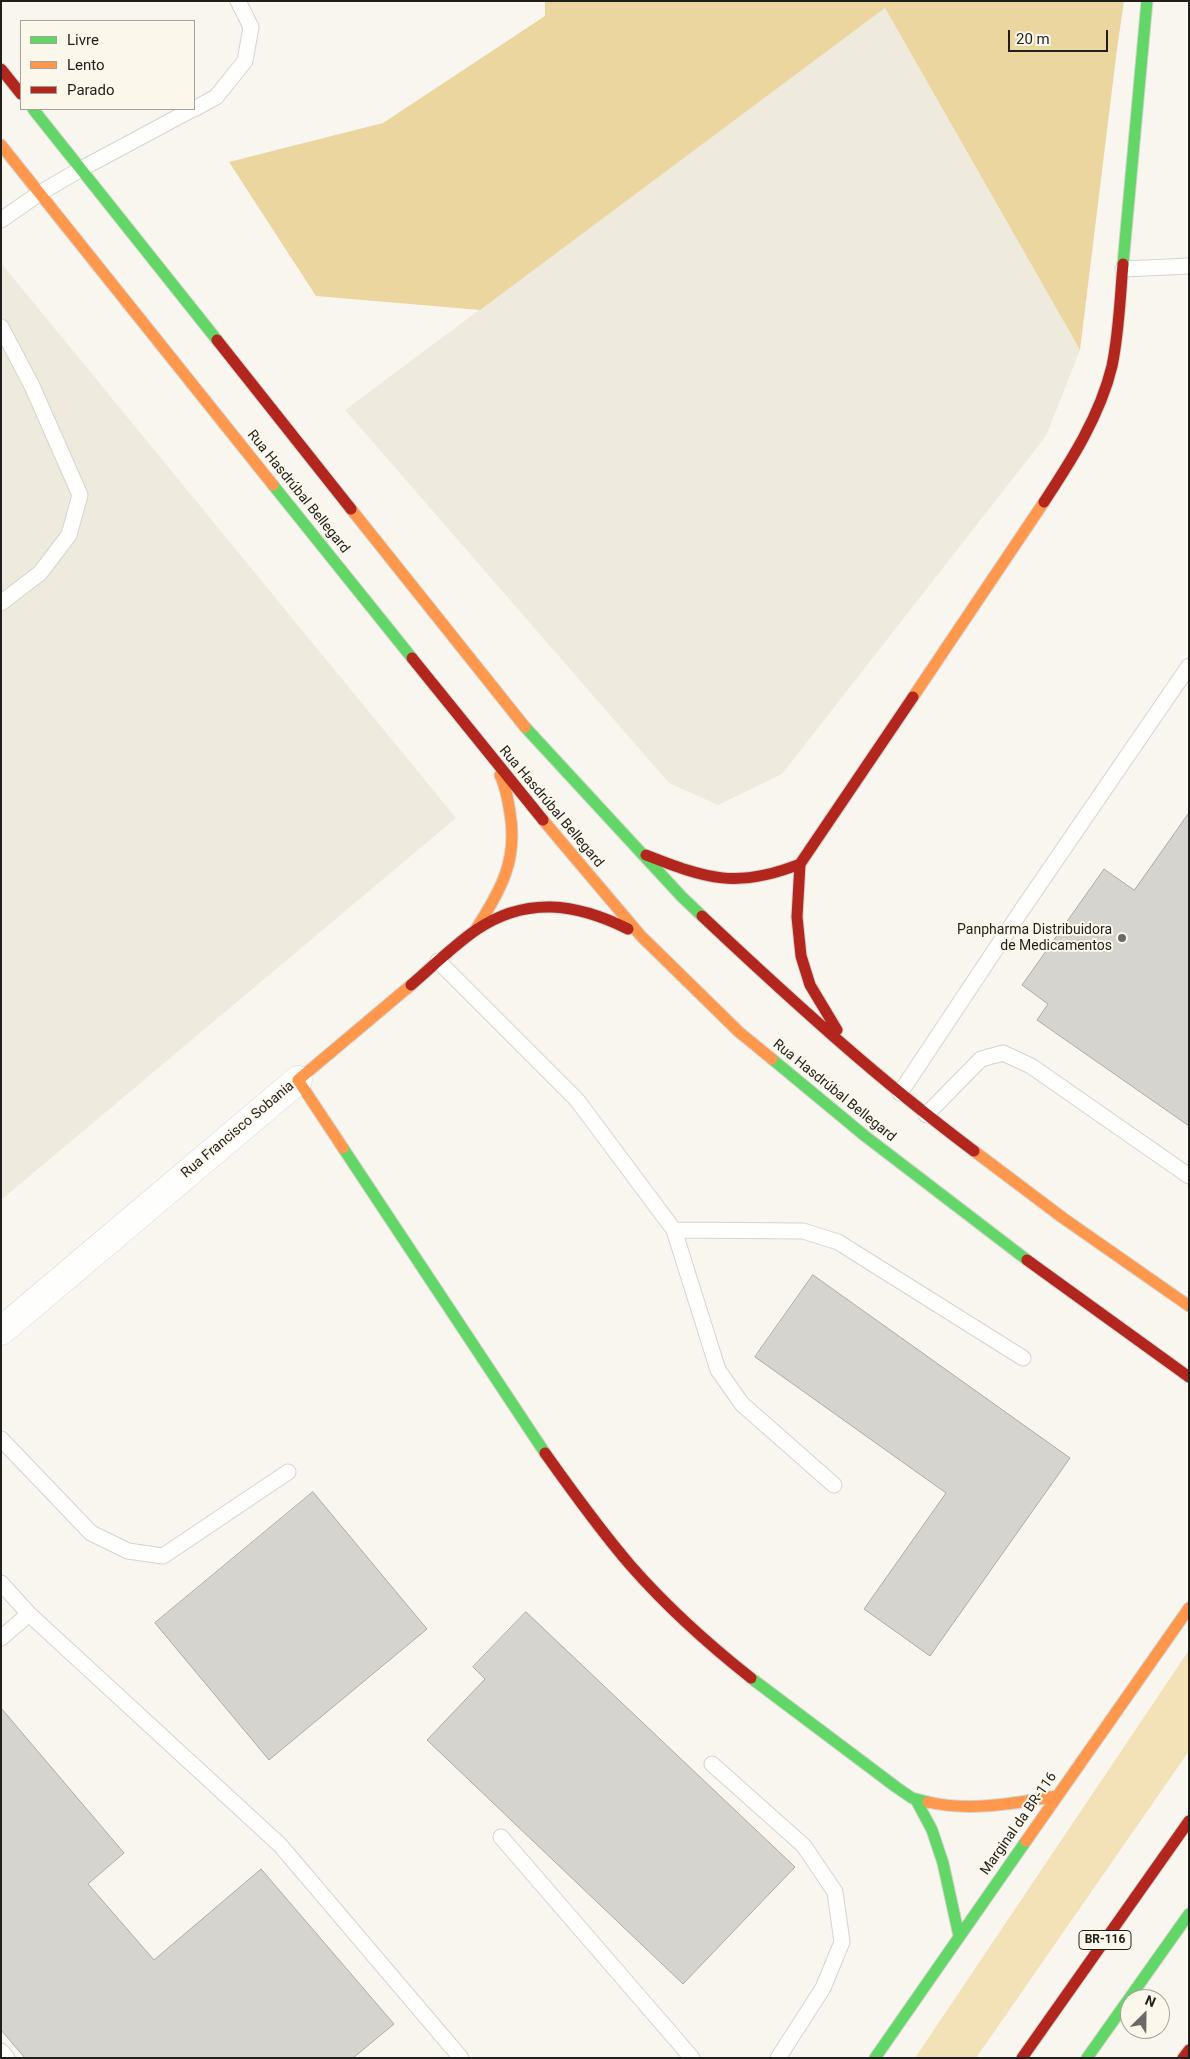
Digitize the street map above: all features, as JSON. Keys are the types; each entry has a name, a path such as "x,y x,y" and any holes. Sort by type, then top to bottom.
{"main road":[{"path":"852,1054 821,1004 804,969 798,935 797,897 800,864 1062,475 1080,445 1098,406 1111,369 1118,331 1147,1"},
{"path":"1,69 20,93"},
{"path":"34,110 493,688 549,754 639,852 730,944 852,1054 926,1115 1064,1218 1189,1306"},
{"name":"Rua Hasdrúbal Bellegard","path":"1,145 486,751 641,936 739,1032 850,1124 987,1232 1189,1377"},
{"name":"Rua Francisco Sobania","path":"476,930 498,897 511,862 513,822 505,784 486,751"},
{"path":"639,852 682,869 714,878 746,880 777,875 800,864"},
{"name":"Rua Francisco Sobania","path":"298,1080 476,930 510,913 537,907 573,908 605,916 641,936"},
{"path":"298,1080 544,1452 583,1507 631,1566 683,1620 748,1677 816,1729 916,1800 949,1807 983,1807 1057,1796"},
{"name":"Marginal da BR-116","path":"875,2058 1189,1608"},
{"path":"916,1800 932,1830 943,1863 959,1936"},
{"name":"BR-116","path":"1022,2058 1189,1821"},
{"path":"1087,2058 1189,1914"},
{"path":"1183,2058 1189,2050"}],"street":[{"name":"Rua Francisco Sobania","path":"1,1331 298,1080"}],"lane":[{"path":"195,108 216,97 245,61 251,27 238,1"},
{"path":"1,220 40,193 81,169 192,110"},
{"path":"1123,270 1189,266"},
{"path":"1,327 32,386 80,495 69,535 40,573 1,603"},
{"path":"900,1093 1019,914 1189,666"},
{"path":"438,961 577,1100 674,1230 718,1370 742,1404 834,1485"},
{"path":"926,1115 981,1059 1003,1053 1031,1066 1189,1176"},
{"path":"674,1230 803,1231 838,1242 1023,1358"},
{"path":"1,1439 91,1533 128,1552 154,1555 163,1556 288,1472"},
{"path":"1,1584 28,1614 280,1845 461,2058"},
{"path":"1,1638 28,1614"},
{"path":"712,1764 804,1846 835,1892 842,1942 823,1988 778,2058"},
{"path":"501,1837 692,2058"},
{"path":"1,2051 7,2058"}],"shaded area":[{"path":"545,1 1124,1 1080,350 885,8 480,310 316,296 229,162 383,123 545,16"},
{"path":"885,8 1080,350 1046,436 782,774 718,805 669,783 345,410"},
{"path":"1,263 456,818 1,1200"},
{"path":"1189,1650 1189,1751 976,2058 915,2058"}],"building":[{"name":"Panpharma Distribuidora de Medicamentos","path":"1189,813 1189,1126 1037,1020 1048,1004 1022,985 1104,869 1134,890"},
{"path":"813,1275 1070,1458 930,1656 864,1609 946,1493 755,1357"},
{"path":"313,1492 427,1629 269,1760 155,1623"},
{"path":"526,1612 795,1867 683,1984 427,1740 485,1679 473,1667"},
{"path":"1,1708 124,1853 88,1884 154,1960 261,1869 394,2024 353,2058 25,2058 1,2030"}],"traffic: fast":[{"path":"1123,264 1147,1"},
{"path":"34,110 217,340"},
{"path":"273,485 412,658"},
{"path":"525,727 682,897 702,916"},
{"path":"772,1059 865,1136 1027,1260"},
{"path":"343,1148 545,1453"},
{"path":"751,1678 896,1787 912,1798 928,1802"},
{"path":"916,1800 932,1830 943,1863 959,1936"},
{"path":"875,2058 1026,1841"},
{"path":"1087,2058 1189,1914"}],"traffic: slow":[{"path":"1,145 273,485"},
{"path":"913,697 1044,502"},
{"path":"351,509 525,727"},
{"path":"476,929 500,888 512,845 508,798 500,775"},
{"path":"543,820 641,936 739,1032 772,1059"},
{"path":"343,1148 298,1080 411,985"},
{"path":"974,1151 1063,1218 1189,1306"},
{"path":"1026,1841 1189,1608"},
{"path":"928,1802 944,1805 977,1806 1009,1804 1057,1796"}],"traffic: jam":[{"path":"1,69 20,93"},
{"path":"1044,502 1084,437 1107,385 1116,341 1123,264"},
{"path":"217,340 351,509"},
{"path":"412,658 543,820"},
{"path":"837,1030 810,985 801,956 797,917 800,864 913,697"},
{"path":"646,855 687,870 722,878 758,877 800,864"},
{"path":"411,985 476,930 495,919 514,912 532,908 570,909 589,913 628,929"},
{"path":"702,916 835,1037 938,1124 974,1151"},
{"path":"1027,1260 1189,1377"},
{"path":"545,1453 597,1524 645,1581 688,1625 751,1678"},
{"path":"1022,2058 1189,1821"},
{"path":"1183,2058 1189,2050"}],"place":[{"name":"Panpharma Distribuidora de Medicamentos","path":"1122,938"}]}
